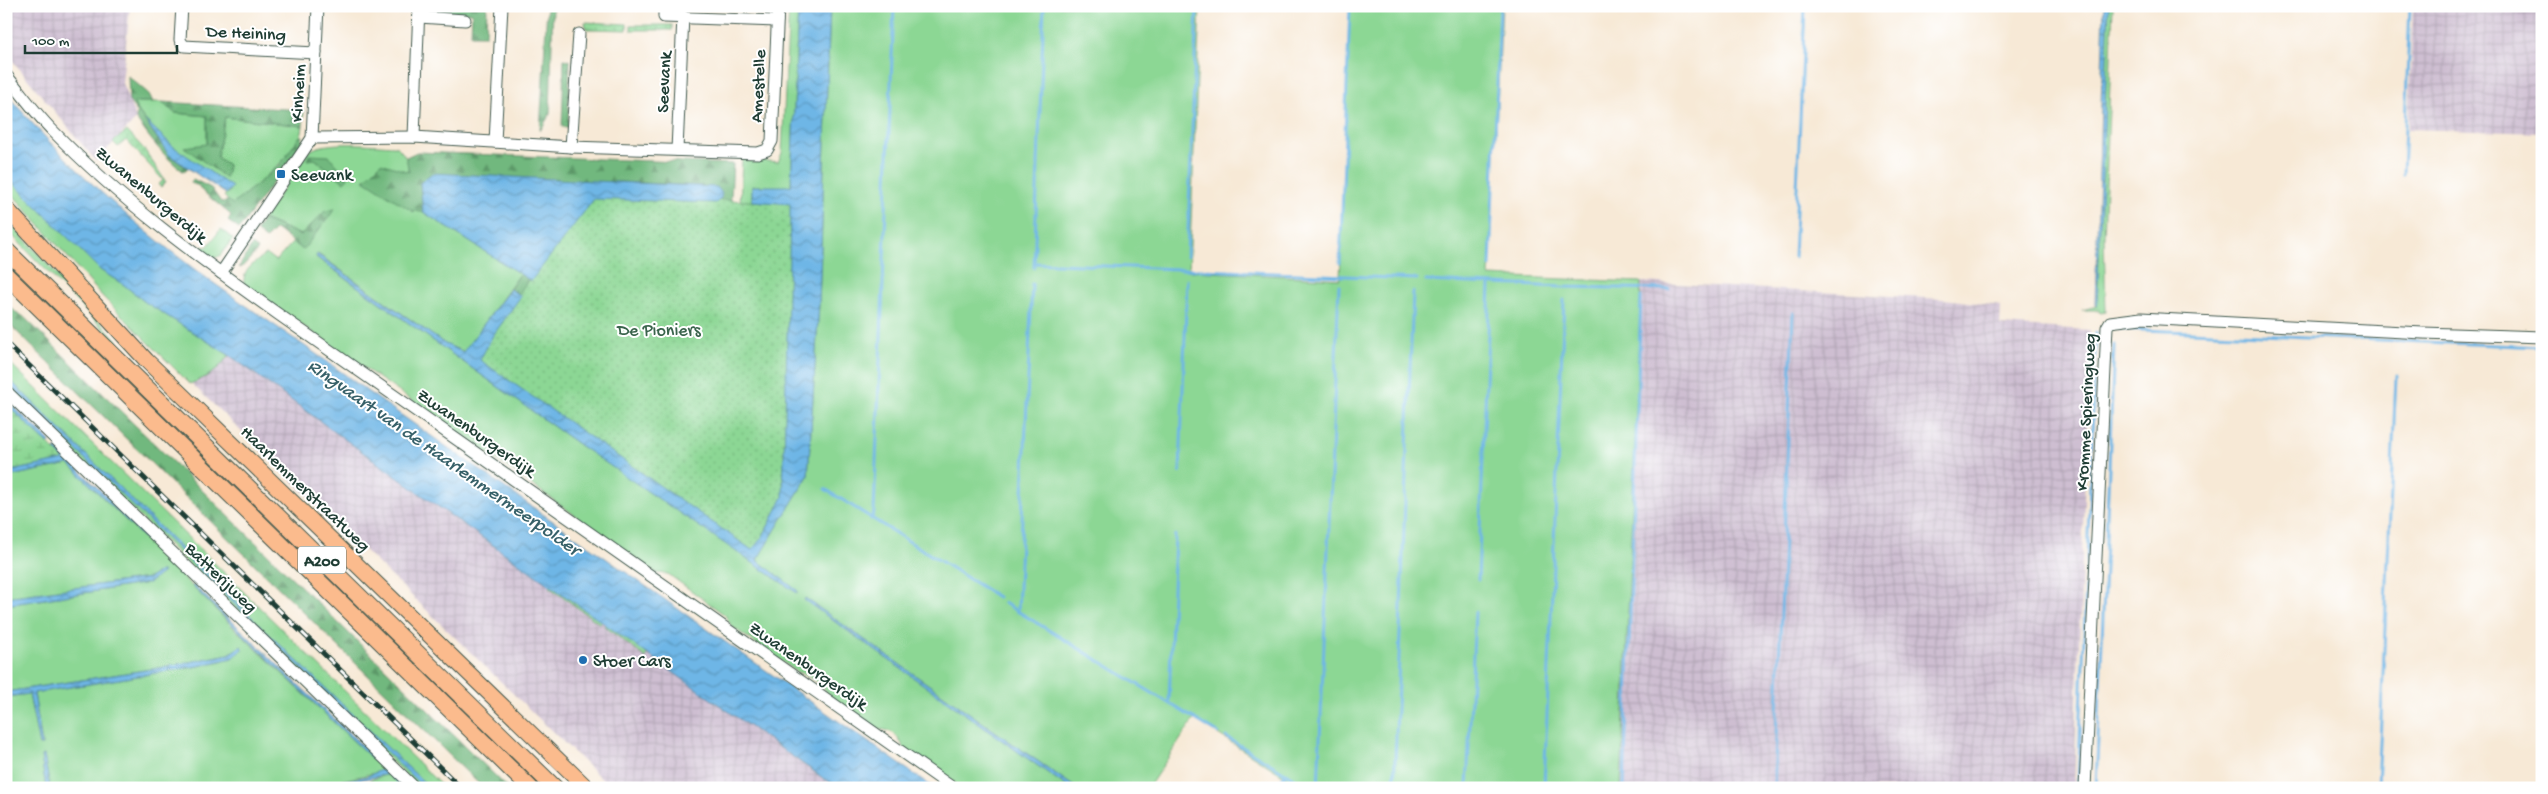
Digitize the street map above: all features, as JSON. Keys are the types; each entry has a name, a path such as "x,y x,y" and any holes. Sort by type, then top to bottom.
{"highway":[{"name":"A200","path":"6,250 555,788"},
{"name":"A200","path":"6,274 530,788"}],"main road":[{"name":"Haarlemmerstraatweg","path":"6,208 147,361 587,788"}],"street":[{"name":"De Heining","path":"182,6 180,40 184,46 316,53"},
{"name":"Kinheim","path":"221,273 312,138 318,6"},
{"path":"495,142 502,6"},
{"path":"664,6 664,17 683,16 777,21"},
{"name":"Amestelle","path":"677,150 758,154 766,150 772,140 778,6"},
{"path":"414,137 419,12 465,20"},
{"name":"Seevank","path":"677,150 683,16"},
{"path":"571,147 579,34"},
{"name":"Zwanenburgerdijk","path":"6,75 52,130 100,177 168,234 953,788"},
{"path":"312,138 414,137 571,147 677,150"},
{"name":"Kromme Spieringweg","path":"2085,788 2107,327 2110,322 2141,318 2423,333 2542,337"},
{"name":"Batterijweg","path":"6,391 415,788"}],"shaded area":[{"path":"6,6 130,6 122,83 136,119 96,161 6,53"},
{"path":"2413,6 2542,6 2542,133 2408,129"},
{"path":"1641,282 1944,299 2001,306 2000,325 2090,330 2074,788 1621,788"},
{"path":"225,351 836,788 611,788 189,381"}],"green space":[{"path":"422,6 487,6 486,35 471,35 472,13 423,11"},
{"path":"547,6 553,6 550,114 540,131"},
{"path":"789,6 798,6 791,187 752,186 752,201 740,206 742,158 778,162 782,153"},
{"path":"830,6 1200,6 1189,271 1340,279 1350,6 1502,6 1489,276 1641,282 1621,788 1280,788 1286,777 1194,719 1148,788 1076,788 805,598 1069,788 962,788 903,748 900,740 894,734 887,730 878,730 828,694 815,680 797,672 731,626 725,615 668,574 656,573 469,440 244,285 244,279 250,267 266,254 276,261 293,242 303,249 325,211 301,235 263,219 308,152 325,145 337,144 395,146 406,158 409,166 412,211 423,212 520,274 464,352 445,344 318,254 316,257 581,446 761,565 757,560 808,476 819,304","holes":["329,157 348,178 344,181 315,159"]},
{"path":"2108,6 2113,6 2104,237 2106,312 2101,313 2100,310 2082,310 2097,306"},
{"path":"585,22 627,24 627,30 586,29"},
{"path":"631,25 672,25 672,30 631,30"},
{"path":"564,59 570,61 568,127 562,127"},
{"path":"128,76 149,94 153,102 134,102 135,106 169,155 188,169 184,172 158,147 136,119 137,112 129,101"},
{"path":"134,102 161,102 175,113 207,116 207,145 185,147 226,177 228,165 217,157 225,117 303,126 301,136 286,157 232,205 224,196 230,191 161,136 138,111"},
{"path":"161,102 304,110 303,126 225,117 217,157 228,165 226,178 184,147 207,144 207,116 175,113"},
{"path":"127,131 144,149 166,182 161,187 158,185 163,180 126,140 118,147 113,142"},
{"path":"300,136 303,136 302,143 239,229 228,221 231,215 201,190 199,186 191,183 193,179 211,188 221,202 228,201 233,204 279,166"},
{"path":"417,152 733,164 730,214 521,296 510,289 520,274 531,281 703,186 620,182 420,183 423,212 412,211 364,180 381,163 409,172 406,157"},
{"path":"309,155 329,156 348,178 344,182 315,159 307,160"},
{"path":"6,176 100,270 124,285 145,302 229,355 212,373 190,384 103,297 6,187"},
{"name":"De Pioniers","path":"587,194 793,203 789,499 754,556 473,361"},
{"path":"335,209 303,250 276,229 266,239 256,231 263,219 301,235 325,211"},
{"path":"6,219 116,339 118,344 6,229"},
{"path":"221,229 233,239 220,256 211,259 196,247 207,247"},
{"path":"252,245 258,250 241,268 239,267"},
{"path":"6,303 19,315 23,316 508,788 483,788 6,321"},
{"path":"6,359 444,788 419,788 6,387"},
{"path":"6,404 65,460 6,472"},
{"path":"69,464 231,625 383,769 380,772 306,788 50,788 44,755 41,756 46,788 6,788 6,697 29,694 39,744 42,745 34,693 199,666 221,661 241,646 229,654 164,667 6,692 6,605 149,583 161,571 149,578 6,597 6,477"},
{"path":"551,585 602,621 600,624 549,587"},
{"path":"606,624 647,654 646,658 604,626"},
{"path":"388,774 402,788 371,788 370,780"}],"water":[{"path":"798,6 830,6 819,304 808,476 757,560 798,591 797,593 581,446 316,257 317,254 445,344 463,352 510,289 521,296 492,337 480,360 752,550 763,536 783,497 790,204 752,201 752,186 791,186"},
{"path":"2104,6 2109,6 2097,306 2095,305"},
{"name":"Ringvaart van de Haarlemmermeerpolder","path":"6,93 27,118 96,188 197,271 934,788 837,788 416,491 229,355 145,302 124,285 100,270 6,176"},
{"path":"145,120 174,147 232,187 226,194 169,155"},
{"path":"432,173 717,187 722,193 721,198 716,203 594,199 531,281 423,212 420,183"},
{"path":"6,376 271,636 430,788 424,788 6,382"},
{"path":"6,399 51,442 48,444 6,404"},
{"path":"55,449 58,449 186,574 184,577 69,464 6,477 6,472 64,460"},
{"path":"161,571 163,572 149,583 6,605 6,597 149,578"},
{"path":"194,585 407,788 402,788 388,774 326,788 308,788 368,776 383,769 192,586"},
{"path":"805,598 1076,788 1069,788 804,600"},
{"path":"241,646 243,649 232,658 199,666 34,693 42,745 39,745 29,694 6,697 6,692 164,667 229,654"},
{"path":"44,755 50,788 46,788 41,756"}],"waterway":[{"path":"871,519 874,512 894,6"},
{"path":"1034,268 1044,6"},
{"path":"1187,256 1197,6"},
{"path":"1340,263 1350,6"},
{"path":"1490,266 1500,6"},
{"path":"1794,257 1805,6"},
{"path":"2403,174 2410,6"},
{"path":"1034,263 1417,279"},
{"path":"1180,472 1187,280"},
{"path":"1426,281 1669,289"},
{"path":"1018,612 1032,284"},
{"path":"1478,580 1490,284"},
{"path":"1318,788 1339,285"},
{"path":"1394,788 1413,292"},
{"path":"1624,788 1641,297"},
{"path":"1544,788 1564,300"},
{"path":"1774,788 1793,313"},
{"path":"2120,329 2542,347"},
{"path":"2078,788 2096,333"},
{"path":"2096,788 2114,345"},
{"path":"2378,788 2396,376"},
{"path":"825,489 998,597"},
{"path":"1169,703 1175,535"},
{"path":"1004,603 1218,733"},
{"path":"1467,788 1475,612"},
{"path":"1226,737 1310,788"},
{"path":"1276,788 1286,773"}],"railway":[{"path":"6,343 461,788"}],"place":[{"name":"Seevank","path":"281,174"},
{"name":"Stoer Cars","path":"583,660"}]}
